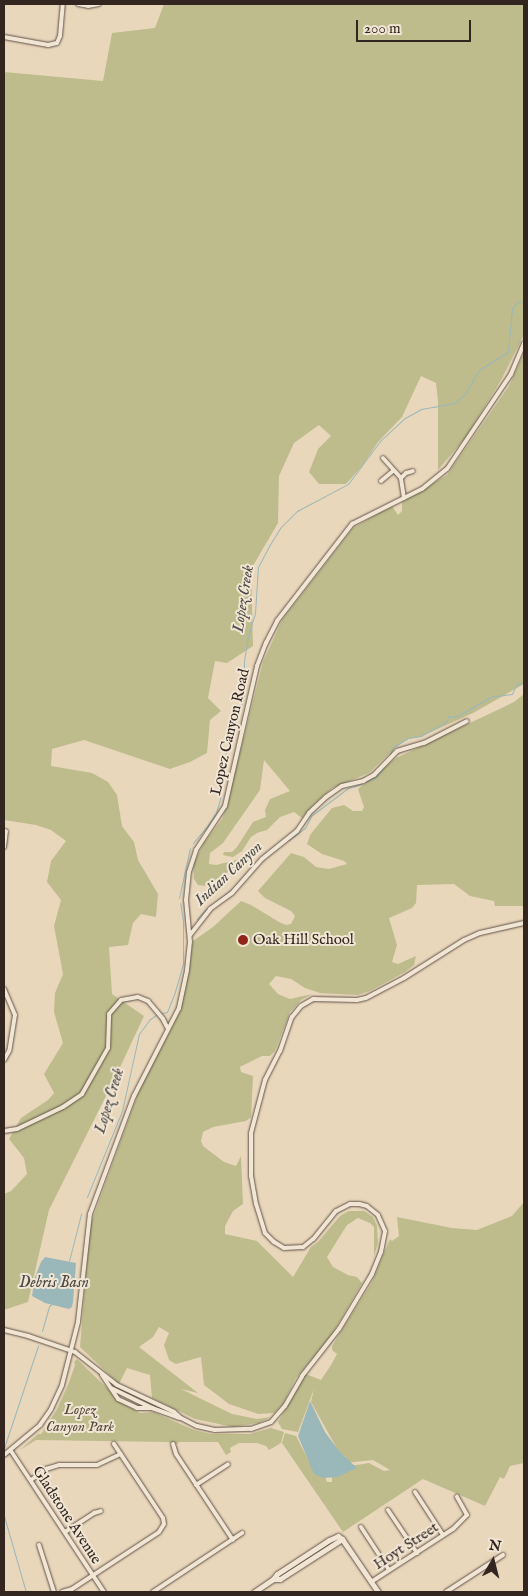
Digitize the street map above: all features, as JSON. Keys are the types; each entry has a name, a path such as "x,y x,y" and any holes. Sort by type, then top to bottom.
{"street":[{"path":"4,37 48,45 56,43 60,36 63,4"},
{"path":"78,4 99,4"},
{"name":"Lopez Canyon Road","path":"4,1455 40,1425 51,1410 60,1392 72,1351 80,1310 90,1214 134,1096 182,997 190,935 186,900 190,867 196,850 225,806 257,666 266,643 277,621 352,524 432,482 447,469 511,374 524,344"},
{"path":"383,458 401,478 404,498"},
{"path":"381,481 393,471"},
{"path":"401,478 406,473 413,471"},
{"path":"190,935 210,909 232,894 262,859 297,831 309,813 326,797 342,786 363,781 374,775 397,751 424,742 467,721"},
{"path":"4,847 6,832"},
{"path":"111,1388 152,1408 197,1426 215,1430 251,1429 271,1422 285,1406 304,1373 332,1341 372,1274 381,1252 385,1232 384,1224 373,1210 359,1204 341,1207 313,1240 296,1248 278,1245 269,1238 263,1227 251,1176 251,1133 264,1080 280,1050 296,1010 313,999 357,1000 366,998 404,978 464,940 480,933 524,923"},
{"path":"4,989 15,1016 9,1051 4,1060"},
{"path":"4,1131 17,1129 63,1106 82,1094 108,1048 109,1014 121,1000 138,997 148,1001 163,1019 168,1029"},
{"path":"4,1330 72,1351 84,1358 102,1375 120,1387 174,1412 181,1418"},
{"path":"102,1375 116,1397 141,1409 152,1408"},
{"path":"62,1592 93,1575 159,1532 164,1524 163,1518 114,1444"},
{"path":"173,1444 176,1454 233,1540"},
{"name":"Gladstone Avenue","path":"11,1451 104,1592"},
{"path":"31,1480 46,1469 59,1465 97,1465 121,1454"},
{"path":"196,1485 228,1464"},
{"path":"415,1492 444,1535"},
{"name":"Hoyt Street","path":"371,1582 453,1529 467,1515 457,1498"},
{"path":"388,1510 417,1553"},
{"path":"65,1532 94,1513 101,1511"},
{"path":"361,1527 389,1570"},
{"path":"153,1592 242,1533"},
{"path":"254,1592 296,1561 331,1538 338,1536 342,1539 378,1592"},
{"path":"273,1579 280,1579 342,1539"},
{"path":"39,1546 54,1592"},
{"path":"446,1592 503,1554"},
{"path":"296,1561 299,1567"}],"green space":[{"path":"164,4 524,4 524,335 501,380 466,437 438,470 438,401 436,383 421,376 402,417 378,442 363,465 346,484 319,484 309,472 318,449 331,436 319,425 294,443 279,476 278,523 251,569 253,646 227,663 215,661 208,698 221,711 210,720 207,753 190,762 170,769 84,740 52,749 51,766 92,773 108,782 117,795 122,826 134,842 138,860 158,894 156,917 141,914 133,923 128,945 109,947 112,994 144,1016 49,1210 28,1302 4,1310 4,1194 11,1191 27,1174 24,1158 9,1139 21,1118 48,1100 54,1093 44,1074 63,1043 54,1012 55,993 63,974 54,926 61,900 47,882 51,861 66,841 51,830 36,825 4,820 4,72 103,81 112,33 155,28"},
{"path":"524,353 524,684 473,713 420,737 408,739 395,748 369,773 332,788 302,818 294,812 280,817 267,830 251,837 242,851 233,857 223,855 224,852 232,852 237,847 253,822 266,817 265,810 270,799 290,791 264,760 260,790 223,843 210,853 209,864 216,865 240,859 251,847 257,845 253,853 240,867 205,886 198,885 194,879 193,864 204,843 222,819 263,662 282,620 353,528 392,506 398,515 402,511 402,502 447,475 509,386"},
{"path":"524,694 524,906 495,906 494,901 470,896 454,884 417,885 416,903 412,908 389,918 397,945 392,962 398,964 416,956 414,965 405,972 370,991 358,995 320,993 305,988 291,979 276,976 269,984 278,994 290,999 312,994 301,1000 290,1012 275,1051 270,1056 262,1056 240,1067 241,1072 253,1076 251,1117 246,1121 213,1127 203,1132 201,1141 203,1146 224,1162 236,1166 241,1156 243,1204 233,1211 225,1226 225,1234 257,1241 293,1277 311,1247 318,1242 340,1216 349,1211 364,1211 373,1217 377,1226 378,1243 374,1256 374,1227 370,1223 358,1218 347,1225 327,1257 333,1267 348,1275 357,1277 362,1283 331,1336 296,1378 283,1404 274,1413 258,1414 229,1404 204,1385 201,1357 176,1364 169,1360 164,1345 169,1333 159,1327 153,1337 139,1347 198,1393 181,1389 232,1414 257,1419 271,1417 258,1423 233,1427 195,1419 152,1398 150,1375 127,1368 119,1384 80,1347 90,1226 139,1091 181,1009 193,941 213,927 241,901 279,922 286,925 291,924 295,916 291,911 265,898 258,891 291,853 304,857 316,867 329,869 347,864 344,861 322,854 307,844 310,835 332,808 344,805 353,811 362,811 364,807 358,789 396,758 514,702"},
{"path":"524,1202 524,1463 510,1466 504,1479 500,1477 485,1506 423,1479 343,1532 282,1443 285,1433 296,1436 313,1469 324,1474 327,1482 332,1482 332,1469 369,1463 384,1471 390,1470 373,1460 344,1463 346,1457 340,1454 311,1402 314,1389 298,1432 282,1429 278,1422 306,1374 321,1380 331,1365 337,1354 332,1350 332,1346 372,1282 390,1239 392,1241 399,1236 397,1217 452,1228 477,1230 512,1216"},
{"name":"Lopez Canyon Park","path":"77,1359 110,1391 115,1399 140,1413 153,1412 194,1430 211,1434 250,1434 271,1428 284,1432 281,1443 269,1450 266,1446 257,1443 239,1443 230,1448 231,1452 226,1455 218,1442 179,1442 177,1444 167,1442 36,1440 20,1450 38,1434 41,1434 56,1411 68,1385 75,1365 74,1362"}],"water":[{"name":"Debris Basn","path":"45,1257 76,1263 73,1302 72,1307 69,1309 45,1303 32,1296 35,1277"},
{"path":"310,1401 325,1432 339,1451 357,1468 337,1477 323,1478 314,1474 298,1436"}],"waterway":[{"name":"Lopez Creek","path":"193,843 216,813 220,799 223,762 244,696 244,661 248,636 255,613 258,567 269,546 281,527 297,511 348,484 380,441 405,418 421,409 455,403 465,394 479,370 508,352 512,308 518,302 524,301"},
{"path":"388,759 393,747 408,738 421,736 447,721 448,716 456,717 490,697 512,694 516,685 524,682"},
{"path":"367,781 375,778 384,767"},
{"path":"289,840 305,828 311,816 348,788 361,784"},
{"name":"Indian Canyon","path":"197,919 204,911 231,890 264,854 277,845"},
{"name":"Lopez Creek","path":"179,898 190,848"},
{"name":"Lopez Creek","path":"162,1013 167,1012 183,963 183,921 180,903"},
{"name":"Lopez Creek","path":"87,1197 122,1111 139,1034 149,1020 156,1015"},
{"name":"Lopez Creek","path":"69,1261 81,1214"},
{"name":"Lopez Creek","path":"42,1331 49,1306 52,1304"},
{"name":"Lopez Creek","path":"4,1448 38,1346"},
{"name":"Lopez Creek","path":"4,1516 26,1592"}],"place":[{"name":"Oak Hill School","path":"243,940"}]}
